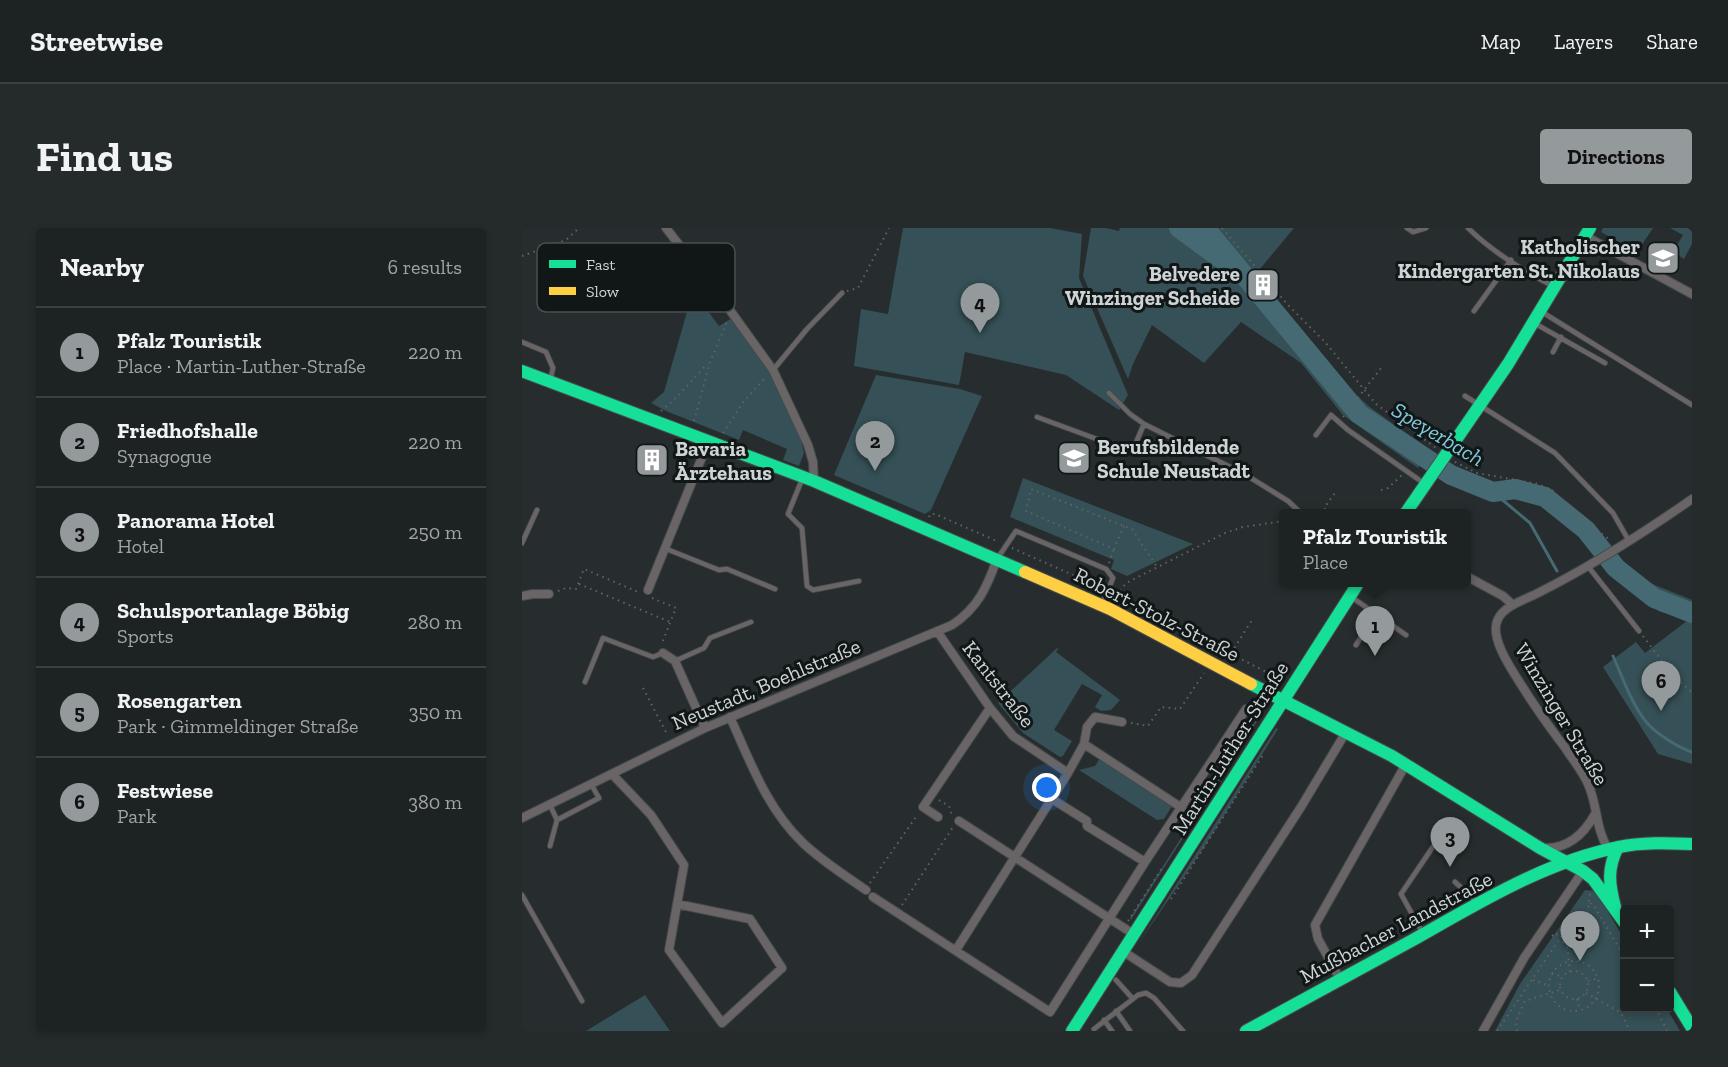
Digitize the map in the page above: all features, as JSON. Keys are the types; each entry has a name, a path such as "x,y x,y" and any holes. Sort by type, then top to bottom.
{"street":[{"path":"666,228 678,243"},
{"path":"1408,509 1534,323 1587,232 1692,294"},
{"path":"732,313 772,370 808,445 813,462 808,479"},
{"name":"Robert-Stolz-Straße","path":"522,371 808,479 1102,605 1406,764 1540,848 1583,871 1593,879 1620,916"},
{"path":"648,590 664,548 713,442"},
{"name":"Winzinger Straße","path":"1613,848 1599,832 1594,799 1588,782 1516,675 1500,646 1496,628 1498,618 1513,605 1568,577 1692,500"},
{"name":"Neustadt, Boehlstraße","path":"522,818 705,728 952,625 972,610 986,590 997,559"},
{"path":"1471,578 1503,596 1513,605"},
{"name":"Martin-Luther-Straße","path":"1075,1026 1124,952 1130,932 1278,699 1356,587"},
{"path":"522,596 549,594"},
{"name":"Kantstraße","path":"937,631 990,708 1013,736 1068,773"},
{"path":"663,653 675,661 705,728"},
{"path":"938,817 923,807 990,708"},
{"name":"Martin-Luther-Straße","path":"873,897 1050,1012 1246,709"},
{"path":"730,717 765,794 785,822 801,842 821,859 866,890"},
{"path":"956,950 1068,773 1084,744 1088,727 1095,717 1122,722"},
{"path":"1124,952 1170,982 1181,983 1192,975 1301,807 1346,732"},
{"name":"Martin-Luther-Straße","path":"1084,744 1182,808"},
{"path":"1340,979 1318,939 1315,925 1406,764"},
{"path":"612,774 651,815 684,865 677,904 669,950 722,1023 782,968 750,919 677,904"},
{"path":"1052,799 1087,821 1088,826 1145,862"},
{"name":"Winzinger Straße","path":"1540,848 1554,848 1567,843 1587,828 1595,814"},
{"path":"958,822 1130,932"},
{"name":"Mußbacher Landstraße","path":"1246,1031 1540,873 1613,848 1653,841 1692,844"},
{"path":"1613,848 1608,878 1615,908"},
{"path":"1483,1031 1524,958 1583,871"},
{"path":"1674,999 1692,1028"}],"lane":[{"path":"1407,228 1413,232 1426,228"},
{"path":"1468,228 1477,237 1536,277 1556,287"},
{"path":"1474,310 1511,260"},
{"path":"772,370 842,293"},
{"path":"1541,311 1692,405"},
{"path":"1534,323 1605,363"},
{"path":"1553,352 1561,337"},
{"path":"522,342 546,352 553,368 550,381"},
{"path":"1109,393 1144,424 1246,475 1297,509"},
{"path":"1465,396 1555,453 1613,513 1629,541"},
{"path":"1316,435 1331,415 1348,430 1425,484"},
{"path":"1037,417 1132,452 1144,424"},
{"path":"808,479 788,514 802,528 807,586 813,590 859,581"},
{"path":"522,543 537,510"},
{"path":"997,559 1016,531 1106,569 1113,578 1102,605"},
{"path":"664,548 719,570 727,569 774,588"},
{"path":"1587,565 1639,631"},
{"path":"1350,596 1406,635"},
{"path":"1356,645 1376,614"},
{"path":"675,661 704,648 710,638 751,622"},
{"path":"585,682 603,638 652,657 663,653"},
{"path":"556,820 599,798 591,784"},
{"path":"550,805 556,820 550,846"},
{"path":"1424,934 1401,894 1447,826"},
{"path":"1455,882 1479,904"},
{"path":"522,895 582,1001"},
{"path":"1116,980 1133,999"},
{"path":"1075,1026 1094,1030 1116,1011 1146,993 1154,998 1183,1031"},
{"path":"1116,1011 1130,1031"},
{"path":"1104,1020 1112,1031"}],"path":[{"path":"558,243 566,240 579,228"},
{"path":"842,293 858,288 889,228"},
{"path":"1222,228 1324,342 1364,392 1398,422 1444,458 1461,466 1477,473 1538,484 1552,490 1617,547"},
{"path":"522,256 537,251"},
{"path":"691,433 710,362 732,313"},
{"path":"651,418 676,398 710,362"},
{"path":"1347,413 1382,367"},
{"path":"713,442 744,401 772,370"},
{"path":"1381,490 1388,488 1399,479 1405,470"},
{"path":"1114,549 1026,511 1031,489 1132,530 1157,567"},
{"path":"1325,509 1335,493"},
{"path":"923,528 930,514 935,514 1109,591 1285,681"},
{"path":"1117,595 1126,583 1234,530 1255,524 1279,522"},
{"path":"1106,569 1124,526"},
{"path":"549,594 566,588 576,589 584,569 676,608 660,647 663,653"},
{"path":"578,584 670,622"},
{"path":"1122,722 1148,726 1161,708 1180,709 1216,666 1231,653 1252,620"},
{"path":"1639,631 1674,677 1692,692"},
{"path":"643,688 673,744"},
{"path":"1201,806 1261,711 1278,699"},
{"path":"897,913 958,822 953,820 949,806 931,794"},
{"path":"866,890 923,807"},
{"path":"1130,932 1128,920 1164,863"},
{"path":"1570,972 1567,945 1583,926 1590,895"},
{"path":"1590,903 1620,949"},
{"path":"1497,1031 1566,928 1563,926 1555,937 1544,929"},
{"path":"1559,940 1567,945"},
{"path":"1568,961 1591,965 1599,978 1599,993 1596,999 1580,1010 1569,1011 1563,1008 1552,999 1550,992 1552,973 1558,966 1568,961"},
{"path":"1570,972 1580,972 1588,981 1586,993 1577,999 1565,996 1560,990 1562,977 1570,972"},
{"path":"1552,973 1562,977"},
{"path":"1588,981 1599,978"},
{"path":"1532,980 1550,986"},
{"path":"1517,1031 1516,1021 1525,1001 1560,990"},
{"path":"1586,993 1621,1013 1630,1031"},
{"path":"1577,999 1580,1010"},
{"path":"1658,1013 1667,1031"}],"shaded area":[{"path":"903,228 1050,228 1082,234 1079,278 1128,395 1119,410 1066,375 965,352 959,385 854,366 861,309 888,314"},
{"path":"1091,228 1119,231 1120,228 1294,228 1255,275 1354,393 1371,408 1430,450 1418,468 1343,415 1301,363 1241,322 1204,363 1152,325 1128,379 1083,276"},
{"path":"1603,228 1653,228 1637,252 1601,232"},
{"path":"1670,228 1692,228 1692,244 1684,259 1673,252 1683,235"},
{"path":"687,312 709,312 719,326 732,318 771,375 801,440 804,453 799,466 783,460 787,449 743,430 739,440 651,403 664,392"},
{"path":"876,375 960,389 982,396 931,510 925,514 834,475"},
{"path":"1023,478 1193,544 1127,576 1111,569 1114,560 1010,517"},
{"path":"1620,559 1645,581 1692,600 1692,764 1658,754 1603,667 1636,642 1645,653 1688,620 1658,611 1653,595 1616,563"},
{"path":"1057,648 1056,652 1120,700 1111,710 1101,711 1095,707 1102,695 1082,684 1054,730 1072,741 1060,757 1023,733 998,703"},
{"path":"1259,718 1131,920 1130,918"},
{"path":"1276,728 1278,729 1205,846 1137,946"},
{"path":"1100,758 1172,806 1164,819 1157,820 1079,770 1095,766"},
{"path":"1585,890 1596,891 1620,932 1620,1013 1669,1013 1680,1031 1495,1031 1520,984"},
{"path":"645,995 670,1031 586,1031"}],"waterway":[{"path":"1179,228 1220,258"},
{"name":"Speyerbach","path":"1205,228 1359,414 1451,475 1493,492 1515,489 1545,497 1586,530 1616,568 1654,598 1692,613"},
{"path":"1493,492 1530,523 1557,571"},
{"path":"1613,656 1642,717 1668,740 1692,752"}],"traffic: fast":[{"path":"1408,509 1508,364 1590,228"},
{"path":"522,371 814,481 1025,572"},
{"path":"1072,1031 1356,587"},
{"path":"1251,684 1392,756 1540,848 1583,871 1593,879 1620,916"},
{"path":"1246,1031 1486,899 1564,863 1628,845 1692,844"},
{"path":"1615,907 1610,876 1618,847"},
{"path":"1674,999 1692,1028"}],"traffic: slow":[{"path":"1025,572 1110,609 1251,684"}],"place":[{"name":"Katholischer Kindergarten St. Nikolaus","path":"1663,258"},
{"name":"Belvedere Winzinger Scheide","path":"1263,285"},
{"name":"Schulsportanlage Böbig","path":"980,333"},
{"name":"Berufsbildende Schule Neustadt","path":"1074,458"},
{"name":"Bavaria Ärztehaus","path":"652,460"},
{"name":"Friedhofshalle","path":"875,471"},
{"name":"Pfalz Touristik","path":"1375,656"},
{"name":"Festwiese","path":"1661,711"},
{"name":"Panorama Hotel","path":"1450,867"},
{"name":"Rosengarten","path":"1580,961"}]}
